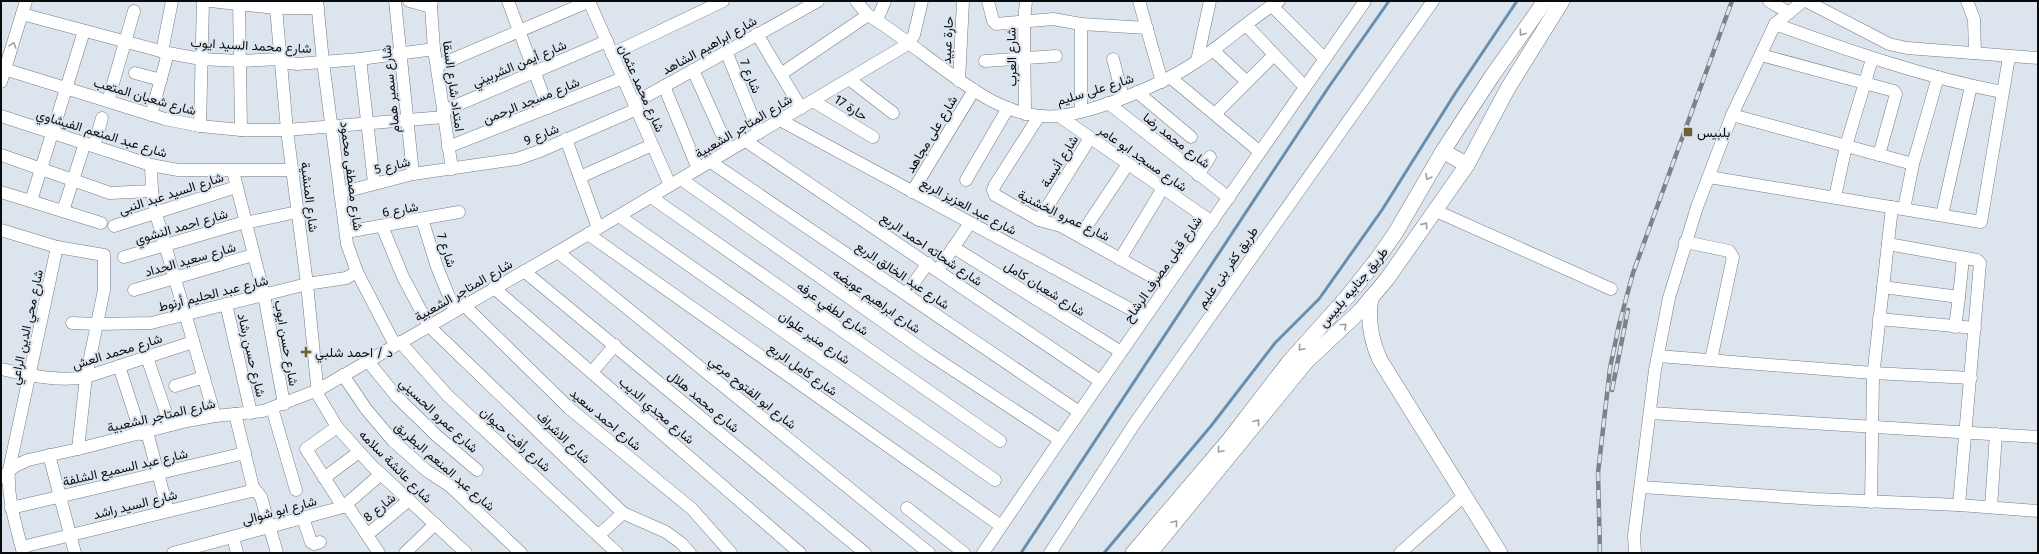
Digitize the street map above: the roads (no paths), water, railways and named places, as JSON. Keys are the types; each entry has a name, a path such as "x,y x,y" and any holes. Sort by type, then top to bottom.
{"main road":[{"name":"طريق جنابيه بلبيس","path":"1133,553 1229,440 1289,362 1348,296 1388,246 1443,151 1510,49 1544,1"},
{"name":"طريق جنابيه بلبيس","path":"1150,553 1306,362 1372,298 1468,165 1508,88 1562,1"},
{"path":"1443,151 1468,165"},
{"path":"1348,296 1353,307 1360,311"},
{"name":"طريق جنابيه بلبيس","path":"1372,298 1369,311 1370,331 1380,360 1463,497 1500,553"}],"street":[{"path":"1,82 3,69 26,1"},
{"path":"151,114 161,80 172,1"},
{"path":"200,126 203,1"},
{"path":"210,1 239,2 276,8 318,5"},
{"name":"شارع سمير همام","path":"395,1 413,174"},
{"path":"409,1 432,4"},
{"path":"508,1 548,108"},
{"path":"437,66 589,1"},
{"name":"شارع محمد عثمان","path":"589,1 652,145 676,182"},
{"path":"612,54 723,1"},
{"name":"شارع ابراهيم الشاهد","path":"635,106 664,86 818,1"},
{"name":"شارع على سليم","path":"856,1 872,18 959,81 1008,108 1025,114 1039,116 1059,116 1081,111 1108,103 1167,80 1213,50 1270,5"},
{"path":"781,74 872,18 885,1"},
{"path":"908,44 914,35 922,1"},
{"name":"حارة عبيد","path":"959,81 963,1"},
{"path":"988,1 994,23 1053,19 1081,24 1147,28"},
{"name":"شارع العرب","path":"1025,114 1024,22 1026,1"},
{"path":"1140,1 1147,28 1167,80 1215,114 1260,152"},
{"path":"1197,61 1210,1"},
{"name":"شارع قبلى مصرف الرشاح","path":"983,553 1100,381 1365,1"},
{"name":"طريق كفر بنى عليم","path":"1050,553 1135,423 1433,1"},
{"path":"1769,1 1789,13"},
{"path":"1634,553 1634,536 1642,487 1650,413 1668,298 1685,242 1732,115 1776,24 1805,1 1889,44 1907,48 2009,57 2038,58"},
{"path":"1967,1 1974,20 1975,53"},
{"path":"239,2 241,130"},
{"name":"امتداد شارع السقا","path":"432,4 434,49 452,169"},
{"name":"شارع مصطفى محمود","path":"318,5 323,62 349,252 357,272 397,344"},
{"path":"1270,5 1324,59"},
{"name":"شارع المنشية","path":"276,8 287,130 307,284 318,390"},
{"path":"108,101 134,11"},
{"name":"شارع محمد السيد ايوب","path":"22,14 165,52 201,59 240,61 280,59 293,64 360,59 434,49"},
{"path":"1081,24 1081,111"},
{"path":"1776,24 1872,59 1971,86 2002,92"},
{"path":"1246,25 1305,87"},
{"path":"31,201 84,31"},
{"path":"758,34 801,108"},
{"name":"شارع أيمن الشربيني","path":"368,124 408,120 443,114 535,71 606,41"},
{"name":"شارع المتاجر الشعبية","path":"5,474 21,462 144,433 170,425 215,416 251,413 272,408 318,390 367,360 558,252 908,44"},
{"path":"1213,50 1247,82"},
{"name":"شارع 7","path":"726,51 759,133"},
{"path":"1215,114 1274,55"},
{"path":"1761,55 1896,92 1879,155"},
{"path":"985,61 1056,56"},
{"path":"1709,177 1980,222 1983,220 2002,92 2009,57"},
{"path":"360,59 374,183"},
{"path":"1113,59 1123,97"},
{"path":"1836,197 1846,146 1872,59"},
{"name":"شارع شعبان المتعب","path":"3,69 151,114 200,126 241,130 287,130 368,124"},
{"path":"693,70 729,150"},
{"path":"135,73 161,80"},
{"path":"1904,209 1913,164 1938,77"},
{"name":"شارع مسجد الرحمن","path":"448,147 623,78"},
{"path":"850,79 893,112"},
{"path":"664,86 698,169"},
{"path":"1942,215 1971,86"},
{"name":"شارع على مجاهد","path":"912,192 974,90"},
{"path":"1136,92 1191,137"},
{"name":"حارة 17","path":"814,101 873,137"},
{"name":"شارع محمد رضا","path":"1108,103 1229,198"},
{"name":"شارع 9","path":"452,169 517,159 566,140 635,106"},
{"path":"966,180 1008,108"},
{"path":"1732,115 1913,164"},
{"name":"شارع عبد المنعم الفيشاوي","path":"1,116 151,165 178,170 292,170"},
{"name":"شارع عمرو الخشنية","path":"1039,116 993,190 995,195 1039,220 1061,226 1167,285"},
{"name":"شارع مسجد ابو عامر","path":"1059,116 1212,222"},
{"path":"62,211 72,181 102,118"},
{"name":"شارع عبد العزيز الربع","path":"780,120 1145,317"},
{"name":"شارع أنيسة","path":"1039,220 1090,138"},
{"path":"566,140 580,177 593,231"},
{"name":"شارع شحاته احمد الربع","path":"746,141 1100,381"},
{"path":"580,177 652,145"},
{"path":"1,155 72,181 110,192 152,191"},
{"path":"1198,175 1210,157"},
{"name":"شارع عبد الخالق الربع","path":"711,162 1079,412"},
{"path":"1080,236 1128,164"},
{"path":"151,165 152,191 156,214 215,416"},
{"name":"شارع 5","path":"340,193 413,174 452,169"},
{"name":"شارع حسن ايوب","path":"233,171 264,295 284,404"},
{"name":"شارع ابراهيم عويضه","path":"676,182 929,354 1060,440"},
{"name":"شارع السيد عبد النبى","path":"114,226 156,214 236,187"},
{"path":"1120,259 1163,188"},
{"path":"1,192 101,223"},
{"name":"شارع لطفي عرفه","path":"651,197 1000,441"},
{"path":"1871,502 1874,373 1892,207"},
{"path":"1436,211 1611,289"},
{"name":"شارع احمد النشوي","path":"124,257 164,244 245,222 297,212"},
{"name":"شارع 6","path":"346,232 459,212"},
{"name":"شارع منير علوان","path":"619,216 995,480"},
{"name":"شارع 7","path":"422,219 437,267 460,308"},
{"path":"938,270 970,223"},
{"name":"شارع الاشراف","path":"382,226 403,277 429,326 623,513 666,532 681,543 690,553"},
{"path":"1,230 57,247 104,254 104,290 86,377 78,449"},
{"name":"شارع كامل الربع","path":"593,231 1001,526"},
{"path":"1685,242 1729,251 1732,256 1711,360"},
{"path":"1888,244 1977,260 1981,266 1959,505"},
{"name":"شارع محي الدين الراعي","path":"22,550 11,508 5,474 30,375 57,247"},
{"name":"شارع شعبان كامل","path":"954,247 1121,352"},
{"name":"شارع ابو الفتوح مرعي","path":"558,252 929,553"},
{"name":"شارع سعيد الحداد","path":"134,290 253,255"},
{"path":"1955,327 1963,258"},
{"path":"906,294 928,263"},
{"name":"شارع محمد هلال","path":"524,271 865,553"},
{"name":"شارع عبد الحليم أرنوط","path":"72,323 151,323 307,284 346,278 357,272"},
{"path":"1883,287 1959,297"},
{"name":"شارع مجدي الديب","path":"494,288 800,553"},
{"name":"شارع حسن رشاد","path":"226,304 251,413"},
{"name":"شارع احمد سعيد","path":"460,308 569,408 692,509 731,553"},
{"path":"1879,319 1975,328"},
{"name":"شارع محمد العش","path":"1,369 60,380 86,377 194,342"},
{"name":"شارع رأفت حيوان","path":"397,344 447,395 600,535 617,553"},
{"path":"592,372 615,345"},
{"path":"1658,356 1874,373 1971,378"},
{"path":"147,357 170,425"},
{"name":"شارع عمرو الحسيني","path":"367,360 397,397 477,470"},
{"path":"119,366 158,474 168,511"},
{"name":"شارع عبد المنعم البطريق","path":"343,375 366,409 393,441 427,471 450,486 521,553"},
{"path":"175,386 204,377"},
{"name":"شارع عائشة سلامه","path":"318,390 320,400 337,427 381,474 466,553"},
{"path":"272,408 296,490"},
{"path":"1650,413 1872,428 2038,437"},
{"path":"235,414 255,490 261,497 277,553"},
{"path":"337,427 306,449 324,478 379,553"},
{"path":"1991,507 1996,434"},
{"path":"324,478 360,452"},
{"name":"شارع عبد السميع الشلفة","path":"11,508 245,454"},
{"path":"49,455 75,553"},
{"name":"شارع ابو شوالى","path":"173,553 195,550 233,537 345,506 381,474"},
{"path":"1642,487 1871,502 1959,505 2038,511"},
{"name":"شارع السيد راشد","path":"22,550 70,535 255,490"},
{"path":"1400,553 1463,497"},
{"name":"شارع 8","path":"367,535 409,500"},
{"path":"907,508 964,553"},
{"path":"600,535 623,513"},
{"path":"303,518 311,542 320,542"},
{"path":"405,553 435,524"},
{"path":"233,537 237,553"}],"waterway":[{"path":"1021,553 1328,88 1389,1"},
{"path":"1104,553 1211,426 1275,343 1319,299 1382,210 1456,92 1517,1"}],"railway":[{"path":"1600,553 1598,473 1610,368 1619,325 1633,273 1732,1"},
{"path":"1612,390 1628,310"}],"place":[{"name":"بلبيس","path":"1688,132"},
{"name":"د / احمد شلبي","path":"306,352"}]}
